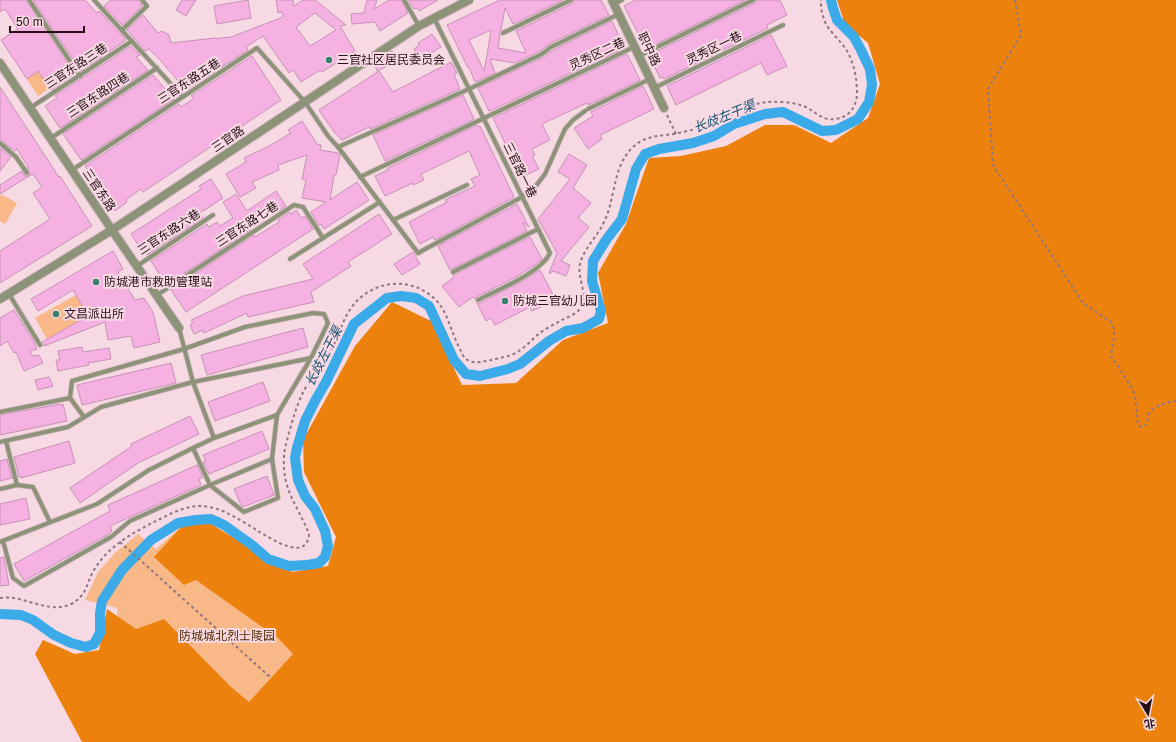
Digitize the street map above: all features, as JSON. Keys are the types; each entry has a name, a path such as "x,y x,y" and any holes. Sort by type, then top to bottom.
{"street":[{"name":"三官路","path":"0,299 112,230 419,26 470,0"},
{"name":"职中路","path":"613,2 664,108"},
{"name":"三官东路","path":"0,63 179,328"}],"lane":[{"path":"29,0 80,76"},
{"path":"94,0 183,96"},
{"path":"122,30 147,6 142,0"},
{"path":"404,0 419,26"},
{"path":"503,33 571,0"},
{"path":"613,2 622,0"},
{"name":"灵秀区二巷","path":"638,56 752,0"},
{"path":"338,147 469,89 542,54 551,47 619,14"},
{"name":"三官路一巷","path":"434,18 550,253 546,260 522,278 478,300"},
{"name":"灵秀区一巷","path":"654,88 783,25"},
{"name":"三官东路三巷","path":"30,108 132,41"},
{"name":"灵秀区二巷","path":"360,177 634,47"},
{"name":"三官东路五巷","path":"71,170 257,48 304,102"},
{"name":"三官东路四巷","path":"50,138 157,68"},
{"path":"304,102 328,136 338,147 418,253 522,197 535,187 545,174 565,129 573,120 587,110 650,79"},
{"path":"0,142 16,157 27,173"},
{"path":"393,220 467,185"},
{"path":"290,259 380,202"},
{"name":"三官东路七巷","path":"156,295 294,205 303,207 323,238"},
{"name":"三官东路六巷","path":"136,266 213,215"},
{"path":"454,272 538,230"},
{"path":"9,294 40,345"},
{"path":"84,418 70,398 72,381 184,349 245,327 313,313 324,314 328,324 311,358 277,415 272,459 278,498 244,512 210,485 193,448"},
{"path":"179,328 193,382 214,438"},
{"path":"0,442 68,427 101,407 193,382 311,358"},
{"path":"0,412 70,398"},
{"path":"272,459 130,521 111,537 24,586 13,578 1,541 97,504 149,470 193,448 214,438 277,415"},
{"path":"6,441 17,485"},
{"path":"0,489 17,485 33,487 50,522"}],"path":[{"path":"0,598 14,597 51,608 69,605 81,596 85,591 94,570 120,542 136,531 174,512 188,507 202,506 216,508 228,513 280,544 290,547 302,546 307,543 309,534 289,494 285,481 284,454 295,410 300,397 331,353 348,313 358,300 368,292 379,287 397,284 409,285 429,294 444,310 457,343 466,359 473,362 479,362 508,356 518,352 546,329 578,312 583,306 584,297 580,282 580,262 585,250 604,222 608,213 616,178 626,156 636,145 649,137 676,134 709,125 755,104 769,102 793,103 806,107 823,118 832,120 840,119 848,114 856,101 857,93 855,74 851,58 847,50 825,22 822,14 821,0"},
{"path":"1015,0 1021,35 988,89 993,165 1083,302 1111,322 1114,329 1111,354 1112,359 1133,390 1138,425 1144,427 1151,411 1158,406 1176,401"},
{"path":"664,108 676,134"},
{"path":"120,542 270,677"}],"green space":[{"path":"38,71 50,88 38,96 27,79"},
{"path":"1,194 17,203 5,224 0,221"},
{"path":"76,295 88,316 47,339 35,318"},
{"name":"防城城北烈士陵园","path":"195,523 209,523 249,547 266,562 292,572 326,613 269,719 119,649 117,608 85,600 98,572 116,552 138,534 156,549 182,526"}],"shaded area":[{"path":"837,0 1176,0 1176,742 82,742 35,654 43,640 75,654 99,650 107,609 136,629 164,619 231,687 249,702 293,654 278,638 196,580 184,585 154,557 182,526 195,523 209,523 249,547 266,562 292,572 328,566 336,537 304,472 303,440 355,346 392,302 431,321 462,385 516,383 563,340 608,323 598,273 626,224 649,158 681,156 726,146 765,125 794,125 831,143 868,118 880,84 868,43 845,24"}],"building":[{"path":"0,0 26,0 75,74 51,90 38,71 27,79 1,40 18,29 5,9 0,12"},
{"path":"33,0 85,0 97,13 99,11 126,40 81,71"},
{"path":"111,0 139,0 142,6 122,25 104,6"},
{"path":"182,0 196,0 186,16 176,10"},
{"path":"248,0 251,18 217,24 214,6"},
{"path":"276,0 293,0 294,6 303,0 316,0 346,25 340,26 355,51 322,72 320,70 301,82 293,70 289,73 263,36 246,47 248,50 186,90 160,60 149,49 145,51 127,30 143,15 158,33 162,31 169,35 171,43 215,38 220,39 231,37 283,17 282,12 278,13","holes":["315,13 336,30 310,46 296,27"]},
{"path":"367,0 377,0 374,9 389,0 401,0 408,13 380,31 375,22 352,24 351,14 364,13"},
{"path":"408,0 438,0 419,11 417,8 414,9"},
{"path":"500,0 563,0 513,24 505,8 498,48 526,53 516,31 573,3 574,0 601,0 609,15 549,44 540,51 515,63 490,59 495,73 475,82 469,67 468,68 447,25","holes":["491,30 484,71 469,40"]},
{"path":"635,0 745,0 646,49 624,6"},
{"path":"756,0 780,0 787,15 767,25 768,28 664,79 663,77 660,78 649,55 755,3"},
{"path":"612,21 624,48 489,111 478,88 544,57 553,50"},
{"path":"432,34 441,47 420,60 414,49 419,45 418,43"},
{"path":"771,35 787,66 767,75 761,63 676,105 667,86"},
{"path":"131,46 140,55 136,57 148,70 60,128 45,106 57,98 55,96"},
{"path":"392,51 397,62 377,71 374,63"},
{"path":"627,54 640,80 588,105 587,103 542,124 550,140 532,149 535,155 532,156 539,169 521,177 493,118"},
{"path":"252,56 281,100 143,192 141,189 126,200 127,202 115,211 85,166 179,104 181,107 194,98 191,96"},
{"path":"451,62 457,73 454,74 460,89 370,129 369,127 342,140 334,132 319,110 379,71 393,92"},
{"path":"153,75 174,99 81,160 63,134"},
{"path":"643,86 654,109 600,135 602,139 588,149 574,128 593,116 591,112"},
{"path":"0,87 92,226 0,283 0,251 50,219 33,193 42,187 33,174 29,176 30,173 28,167 17,149 15,151 0,140"},
{"path":"463,95 474,119 385,161 373,135"},
{"path":"302,121 317,144 321,145 320,150 338,153 340,155 336,175 334,175 330,200 357,182 369,200 324,229 321,224 319,226 311,212 326,202 302,198 306,180 302,179 307,155 278,165 279,170 252,182 256,188 240,197 226,174 246,162 244,158 291,133 288,130"},
{"path":"477,125 478,127 480,126 514,197 435,240 433,237 420,244 409,222 447,202 445,200 475,186 471,179 480,175 469,151 421,174 424,180 413,185 413,183 385,196 375,176 388,170 388,168"},
{"path":"0,148 11,157 0,171"},
{"path":"569,154 587,165 573,188 591,203 578,218 589,227 561,261 570,265 566,276 553,271 550,274 549,273 557,253 538,219 570,179 558,172"},
{"path":"22,171 25,176 29,176 0,194 0,185"},
{"path":"211,179 223,198 200,213 203,218 147,255 146,253 144,254 131,234 201,189 199,186"},
{"path":"276,191 286,206 274,214 270,208 246,225 250,230 168,284 167,282 165,283 151,261 207,224 209,227 217,222 220,226 233,218 223,202 236,194 247,211"},
{"path":"517,204 529,227 523,222 527,231 450,270 438,246"},
{"path":"296,210 301,218 305,216 313,229 186,312 171,290 254,235 255,237 279,222 278,220 290,212 291,214"},
{"path":"379,214 392,234 348,262 351,266 311,292 314,302 248,317 247,313 204,333 203,330 194,334 190,325 193,323 191,320 243,296 313,279 303,264"},
{"path":"530,237 542,259 516,277 476,297 475,299 473,297 459,307 442,286 454,277 453,275"},
{"path":"113,251 123,269 118,272 135,300 144,298 153,312 160,342 134,348 131,336 108,340 105,322 44,346 42,342 88,316 73,290 38,311 31,299"},
{"path":"413,252 420,264 402,275 394,264"},
{"name":"防城三官幼儿园","path":"540,270 556,300 532,311 530,307 495,325 491,318 486,321 477,303 480,303 519,283"},
{"path":"14,310 37,349 30,351 32,356 39,355 43,363 24,371 16,352 14,353 7,341 0,346 0,318"},
{"path":"303,328 308,347 207,375 201,355"},
{"path":"82,347 83,352 109,348 111,359 58,371 56,360 60,360 58,351"},
{"path":"171,363 176,383 82,405 77,385"},
{"path":"49,377 53,386 38,390 35,380"},
{"path":"263,382 270,401 215,421 208,402"},
{"path":"63,404 67,421 0,435 0,415"},
{"path":"190,416 199,434 138,463 80,503 70,488 132,446 131,444"},
{"path":"262,431 269,449 209,474 203,462 206,461 203,455"},
{"path":"69,441 75,463 21,478 21,476 19,477 14,457"},
{"path":"7,459 12,478 0,481 0,461"},
{"path":"197,465 203,477 199,479 201,485 110,526 112,531 109,534 24,581 14,564 110,511 108,505"},
{"path":"267,476 274,495 243,507 234,489"},
{"path":"26,498 30,519 0,525 0,504"},
{"path":"4,557 9,585 0,586 0,558"}],"waterway":[{"name":"长歧左干渠","path":"0,614 21,615 33,620 54,635 71,643 86,647 94,644 100,633 100,613 102,601 122,570 151,540 178,523 196,520 211,519 224,525 252,545 268,559 289,566 319,563 325,557 328,546 325,531 315,509 305,496 298,480 295,458 305,421 354,324 387,298 401,296 416,298 429,306 454,360 466,374 480,376 508,369 520,364 549,341 566,331 583,328 599,319 601,311 592,281 593,261 606,240 622,219 636,169 645,154 659,149 693,143 714,136 734,124 765,114 783,112 822,131 836,130 858,119 869,102 872,85 870,69 854,37 837,20 831,0"}],"place":[{"name":"三官社区居民委员会","path":"329,60"},
{"name":"防城港市救助管理站","path":"96,282"},
{"name":"防城三官幼儿园","path":"505,301"},
{"name":"文昌派出所","path":"56,314"}]}
